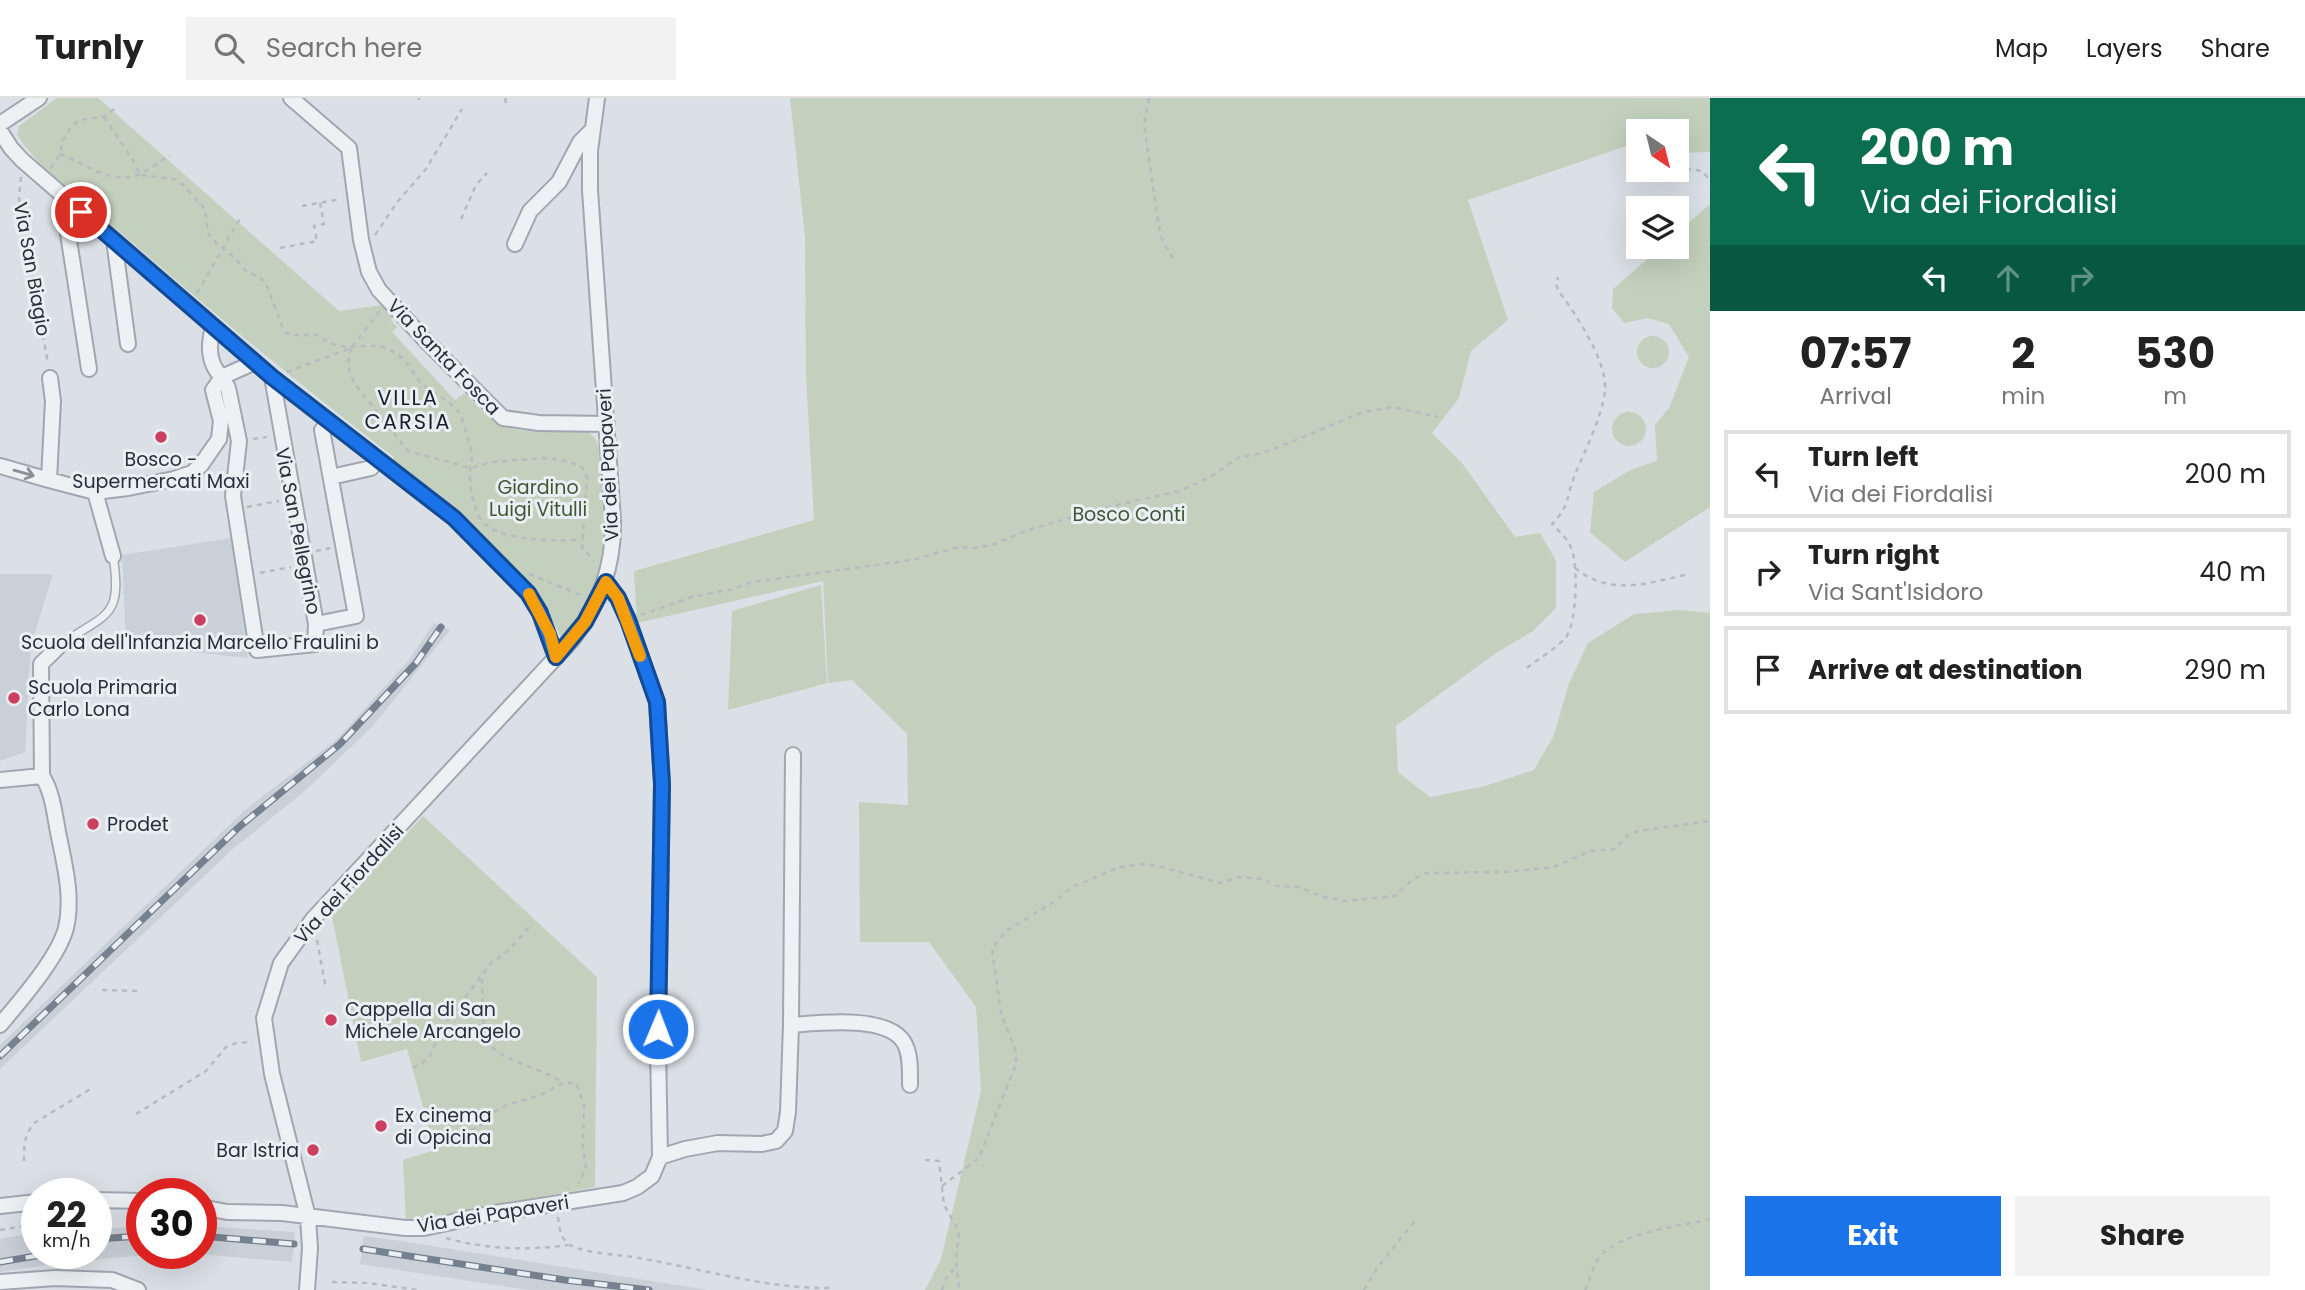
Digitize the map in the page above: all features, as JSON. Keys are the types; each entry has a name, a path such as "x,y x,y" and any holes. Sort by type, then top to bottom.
{"street":[{"name":"Via Santa Fosca","path":"291,98 349,148 361,240 369,272 379,290 427,342 503,418 530,423 607,424"},
{"name":"Via dei Papaveri","path":"597,98 592,131 590,190 613,530 607,576"},
{"path":"0,124 32,101"},
{"path":"0,131 22,160 213,328 329,423 454,518 528,593 540,613 556,657"},
{"path":"515,244 530,211 559,182 580,142 592,131"},
{"name":"Via San Biagio","path":"62,195 89,369"},
{"path":"114,240 128,344"},
{"name":"Via San Pellegrino","path":"213,328 209,341 210,353 214,369 228,388 239,441 233,496 257,650 315,643 316,624 280,434 272,377"},
{"path":"0,466 95,492 174,479 192,473 219,439 221,421 213,390 222,377 255,362"},
{"path":"49,480 54,401 50,378"},
{"path":"316,624 356,616 323,430 329,423"},
{"path":"331,477 371,468 377,459"},
{"path":"95,492 113,556"},
{"path":"607,576 628,620 657,702 661,760 658,1046 660,1157 718,1143 762,1144 776,1141 785,1131 791,1025 793,755"},
{"name":"Via dei Fiordalisi","path":"307,1290 310,1248 308,1217 272,1074 264,1018 281,963 313,919 556,657 597,603 607,576"},
{"path":"0,1025 42,971 66,928 69,897 66,874 55,814 42,776 41,664 60,645"},
{"path":"0,780 42,776"},
{"path":"791,1025 848,1023 874,1025 888,1030 904,1041 910,1063 910,1085"},
{"name":"Via dei Papaveri","path":"217,1210 282,1213 424,1228 623,1193 637,1187 652,1175 660,1157"},
{"path":"0,1206 21,1204"},
{"path":"0,1282 53,1284 112,1280 138,1290"}],"lane":[{"path":"60,645 102,618 112,608 117,595 113,556"}],"path":[{"path":"1149,98 1144,124 1157,215 1161,237 1174,261"},
{"path":"43,179 60,154 63,140 71,127 79,120 104,117 118,106"},
{"path":"361,240 375,235 398,201 426,169 462,109"},
{"path":"104,117 140,175"},
{"path":"60,154 111,176 125,179 140,175 170,155"},
{"name":"Via San Biagio","path":"22,160 19,198 50,378"},
{"path":"1689,169 1702,171 1710,180"},
{"path":"461,219 476,185 487,173"},
{"path":"140,175 174,179 182,184 205,209 208,233 246,270 267,284 284,331 290,335 320,335 330,344 351,348"},
{"path":"302,206 355,196"},
{"path":"280,248 317,241 314,226 324,224 320,203"},
{"path":"187,305 195,296 241,217"},
{"path":"1527,668 1565,637 1574,620 1575,568 1572,551 1563,534 1552,524 1562,514 1568,502 1571,483 1605,390 1602,368 1594,348 1556,284 1558,277"},
{"path":"390,301 351,348 347,359 354,383 408,451 471,468 492,462 543,458 579,465 585,471 587,479 582,547 607,576"},
{"path":"272,377 351,348 374,345 388,349 405,362 421,383 460,415 473,452 469,474 473,496 478,514 484,523 497,530 535,540 582,540"},
{"path":"628,620 692,597 733,589 752,582 912,560 958,547 975,548 995,544 1028,530 1112,506 1180,491 1212,477 1239,457 1263,453 1360,413 1393,407 1438,417"},
{"path":"239,441 280,434"},
{"path":"235,510 292,499"},
{"path":"246,576 344,546"},
{"path":"505,568 554,583 597,603"},
{"path":"1575,568 1589,580 1613,586 1644,584 1689,574"},
{"path":"942,1186 979,1158 1016,1065 1016,1052 1001,1013 992,949 1006,931 1057,901 1071,888 1094,877 1116,868 1150,865 1220,883 1239,877 1263,880 1277,886 1299,887 1320,896 1343,901 1370,899 1395,896 1413,880 1427,873 1503,872 1553,867 1591,851 1615,849 1628,835 1639,831 1710,821"},
{"path":"313,919 326,989"},
{"path":"413,1068 428,1059 444,1024 492,962 508,951 532,923"},
{"path":"482,977 485,1034 492,1048 501,1055 544,1071 563,1083"},
{"path":"102,990 140,991"},
{"path":"136,1114 206,1071 226,1047 236,1043 266,1041"},
{"path":"434,1145 480,1126 498,1109 509,1104 541,1095 563,1083 576,1083 584,1105 583,1149 586,1167 583,1178 575,1189 575,1200"},
{"path":"24,1161 24,1142 34,1123 94,1087"},
{"path":"925,1160 939,1161 944,1205 959,1231 957,1268 960,1290"},
{"path":"557,1203 559,1224 563,1238 569,1245"},
{"path":"1364,1290 1378,1267 1417,1218"},
{"path":"1585,1290 1600,1256 1620,1243 1660,1228 1710,1219"},
{"path":"0,1230 21,1227"},
{"path":"424,1228 435,1235 471,1245 542,1248 569,1245 795,1288 831,1287"},
{"path":"942,1290 948,1274 957,1268"},
{"path":"332,1282 368,1283 417,1290"}],"shaded area":[{"path":"231,538 248,658 126,645 122,555"},
{"name":"Scuola Primaria Carlo Lona","path":"0,574 53,574 31,645 25,752 0,761"},
{"path":"434,623 450,630 373,726 305,791 233,849 0,1069 0,1045 245,810 336,740 408,661"},
{"path":"217,1227 295,1232 292,1262 217,1256"},
{"path":"112,1228 126,1228 126,1257 112,1258"},
{"path":"21,1235 21,1269 0,1272 0,1239"},
{"path":"364,1236 708,1290 528,1290 360,1264"}],"green space":[{"name":"Giardino Luigi Vitulli","path":"57,98 98,98 339,311 382,305 393,317 391,320 397,327 392,332 455,400 465,393 489,417 518,430 583,430 596,440 605,480 606,548 591,598 569,632 561,637 534,589 456,511 392,461 394,457 225,322 67,189 39,162 17,135 19,126"},
{"name":"Bosco Conti","path":"790,98 1710,98 1710,152 1689,153 1689,119 1626,119 1626,146 1468,200 1508,320 1471,351 1459,398 1432,433 1462,463 1515,537 1540,533 1556,561 1556,608 1533,631 1496,653 1396,726 1398,772 1430,797 1485,786 1534,770 1554,735 1569,683 1588,643 1634,614 1680,610 1710,613 1710,1290 925,1290 941,1259 981,1091 976,1007 929,942 860,942 859,802 908,805 907,734 852,680 828,683 823,581 637,623 634,571 814,520 806,375 805,237"},
{"path":"1710,204 1710,507 1625,562 1590,532 1594,492 1632,469 1657,461 1655,425 1669,408 1689,357 1669,324 1648,318 1624,323 1612,308 1613,289 1647,259 1689,259 1689,222"},
{"path":"1653,336 1665,340 1669,352 1665,364 1653,368 1641,364 1637,352 1641,340"},
{"path":"1629,412 1641,417 1646,429 1641,441 1629,446 1617,441 1612,429 1617,417"},
{"path":"821,585 827,683 728,710 732,611"},
{"path":"423,816 597,977 595,1187 406,1221 403,1160 435,1150 407,1049 361,1062 332,916"}],"railway":[{"path":"0,1056 239,827 340,744 416,663 441,627"},
{"path":"112,1238 126,1237"},
{"path":"217,1237 294,1244"},
{"path":"363,1249 649,1290"},
{"path":"0,1262 21,1258"}],"slow traffic":[{"path":"529,594 550,634 556,657 585,622 606,582 618,598 640,656"}],"place":[{"name":"Bosco - Supermercati Maxi","path":"161,437"},
{"name":"Scuola dell'Infanzia Marcello Fraulini b","path":"200,620"},
{"name":"Scuola Primaria Carlo Lona","path":"14,698"},
{"name":"Prodet","path":"93,824"},
{"name":"Cappella di San Michele Arcangelo","path":"331,1020"},
{"name":"Ex cinema di Opicina","path":"381,1126"},
{"name":"Bar Istria","path":"313,1150"}],"district":[{"name":"VILLA CARSIA","path":"408,409"}],"route":[{"path":"81,212 272,377 454,518 528,593 550,634 556,657 585,622 606,582 611,587 628,620 657,702 662,784 658,1029"}]}
